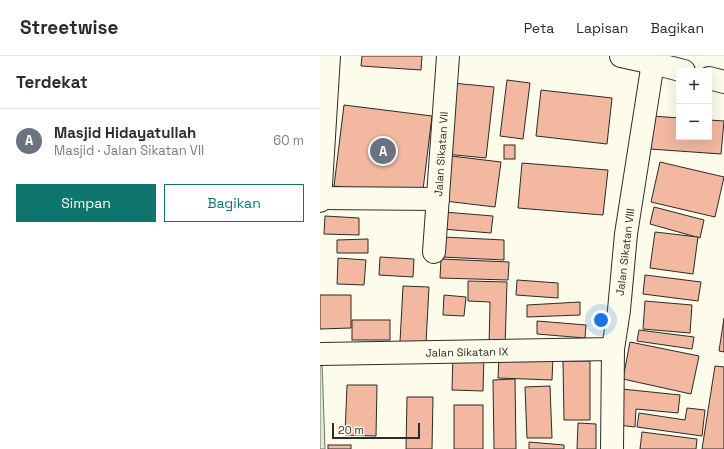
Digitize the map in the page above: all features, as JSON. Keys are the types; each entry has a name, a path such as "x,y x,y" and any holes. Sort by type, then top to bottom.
{"street":[{"path":"320,202 329,56"},
{"name":"Jalan Sikatan VII","path":"434,252 448,56"},
{"path":"621,56 654,59 676,68"},
{"name":"Jalan Sikatan VIII","path":"612,449 613,349 619,310 626,234 654,59"},
{"path":"712,79 724,82"},
{"path":"320,198 438,198"},
{"name":"Jalan Sikatan IX","path":"320,354 613,349"}],"green space":[{"path":"320,361 322,361 325,449 320,449"}],"building":[{"path":"362,56 422,56 421,70 361,66"},
{"path":"507,80 530,83 523,139 500,136"},
{"path":"452,83 494,87 486,158 445,154"},
{"path":"541,90 612,98 607,144 536,136"},
{"path":"344,105 432,116 422,198 334,186"},
{"path":"652,116 676,118 676,140 712,140 712,120 724,121 721,154 650,149"},
{"path":"504,145 515,145 515,159 504,159"},
{"path":"451,156 501,162 495,207 445,201"},
{"path":"660,162 724,177 715,217 651,202"},
{"path":"522,163 608,170 603,215 518,208"},
{"path":"654,207 704,220 700,238 650,224"},
{"path":"444,212 493,216 491,233 442,229"},
{"path":"325,216 359,218 359,235 324,234"},
{"path":"655,232 698,237 693,274 650,268"},
{"path":"443,237 504,240 504,260 442,257"},
{"path":"368,239 368,253 337,253 337,240"},
{"path":"380,257 414,259 413,277 379,275"},
{"path":"338,258 366,260 364,285 337,284"},
{"path":"441,259 509,262 508,280 440,278"},
{"path":"645,275 701,282 698,301 643,294"},
{"path":"517,280 558,283 558,298 516,295"},
{"path":"468,281 507,282 505,348 489,348 490,302 468,301"},
{"path":"403,286 429,287 426,343 400,342"},
{"path":"320,295 351,295 351,328 320,329"},
{"path":"444,295 466,297 464,316 443,315"},
{"path":"645,301 692,305 690,333 643,329"},
{"path":"580,302 580,315 527,317 527,305"},
{"path":"724,318 724,352 719,351"},
{"path":"352,320 390,320 390,340 352,340"},
{"path":"537,321 586,325 585,338 537,334"},
{"path":"639,330 694,337 692,349 637,341"},
{"path":"630,342 699,356 691,394 623,379"},
{"path":"453,353 484,354 483,391 452,390"},
{"path":"499,355 553,357 552,380 498,378"},
{"path":"563,361 590,361 590,420 564,420"},
{"path":"715,366 724,367 724,449 702,449"},
{"path":"515,379 516,449 494,449 493,380"},
{"path":"347,385 377,385 376,436 345,435"},
{"path":"550,386 552,438 527,438 525,387"},
{"path":"622,389 680,395 678,413 636,409 635,427 618,425"},
{"path":"407,397 433,397 432,449 406,449"},
{"path":"454,405 483,405 483,449 454,449"},
{"path":"687,408 705,410 702,436 637,427 639,413 685,420"},
{"path":"578,423 596,424 596,449 577,449"},
{"path":"642,432 697,439 696,449 640,449"},
{"path":"529,442 564,445 564,449 529,449"},
{"path":"328,445 351,445 351,449 328,449"}],"place":[{"name":"Masjid Hidayatullah","path":"383,151"}]}
